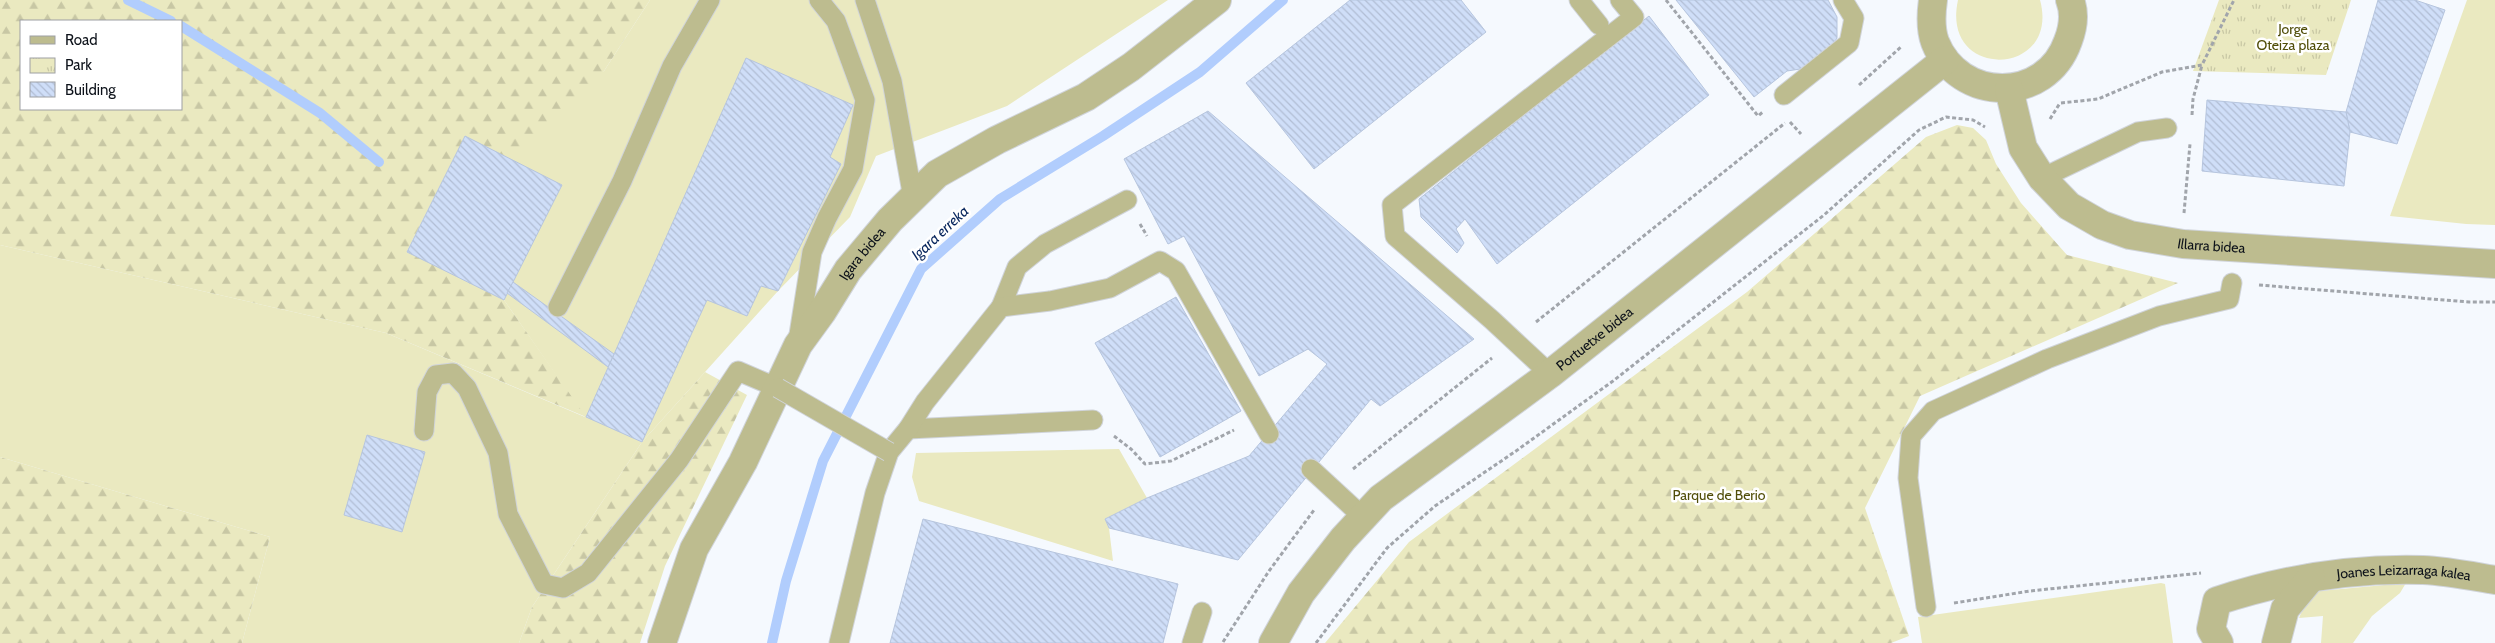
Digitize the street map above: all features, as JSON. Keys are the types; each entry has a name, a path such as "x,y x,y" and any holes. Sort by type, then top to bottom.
{"street":[{"name":"Igara bidea","path":"662,643 694,549 743,462 798,346 848,270 937,174 997,140 1086,97 1131,68 1217,0"},
{"path":"1933,0 1931,20 1934,41 1945,60 1962,77 1984,87 2009,89 2032,82 2051,69 2065,50 2072,28 2070,0"},
{"name":"Portuetxe bidea","path":"1273,643 1301,593 1362,516 1381,498 1429,460 1550,374 1945,60"},
{"name":"Illarra bidea","path":"2009,89 2023,148 2042,178 2069,206 2102,225 2130,235 2183,244 2495,264"},
{"name":"Joanes Leizarraga kalea","path":"2220,643 2211,629 2216,601 2254,589 2311,578 2375,570 2425,570 2495,580"},
{"path":"2276,643 2285,609 2311,578"}],"lane":[{"path":"558,307 622,182 672,66 710,0"},
{"path":"798,346 812,252 827,218 853,169 864,100 836,21 819,0"},
{"path":"865,0 892,81 913,198"},
{"path":"1579,0 1599,25"},
{"path":"1550,374 1492,320 1395,236 1392,205 1634,17 1620,0"},
{"path":"1784,95 1849,43 1854,18 1843,0"},
{"path":"2042,178 2138,132 2166,128"},
{"path":"838,643 875,493 889,452 908,429 925,402 1001,307 1018,267 1045,244 1127,200"},
{"path":"1001,307 1050,301 1110,288 1160,261 1176,271 1269,434"},
{"path":"1926,607 1908,478 1911,436 1933,411 2047,360 2159,316 2229,299 2232,283"},
{"path":"424,431 427,392 436,375 453,373 468,388 498,453 508,514 544,584 564,588 588,573 673,468 738,371 778,388 889,452"},
{"path":"908,429 1093,420"},
{"path":"1312,469 1362,516"},
{"path":"1192,643 1202,612"}],"path":[{"path":"1666,0 1758,116 1784,95"},
{"path":"2060,103 2098,99 2162,72 2202,65 2234,0"},
{"path":"1873,71 1902,48 1903,39"},
{"path":"1316,643 1386,548 1435,506 1614,381 1824,215 1919,130 1946,117 1974,120 1987,128"},
{"path":"1127,200 1160,261"},
{"path":"2232,283 2469,302 2495,302"},
{"path":"1093,420 1131,449 1145,464 1171,461 1259,417"}],"green space":[{"path":"0,0 650,0 604,71 508,158 465,136 407,251 504,300 586,417 386,333 0,245"},
{"path":"650,0 1168,0 1007,106 876,156 850,217 778,291 642,442 532,607 519,643 242,643 270,537 0,457 0,245 386,333 585,417 504,300 407,252 465,136 604,71"},
{"path":"1958,0 2040,0 2042,25 2034,44 2019,55 2000,60 1982,56 1966,45 1957,27"},
{"name":"Jorge Oteiza plaza","path":"2219,0 2351,0 2326,75 2193,71"},
{"path":"2467,0 2495,0 2495,225 2390,216"},
{"name":"Parque de Berio","path":"1957,125 1973,128 1986,140 1996,164 2021,203 2067,255 2178,283 1920,396 1865,508 1909,636 1891,643 1325,643 1409,542 1747,292 1926,137"},
{"path":"705,372 747,395 665,566 640,643 519,643 532,607 642,442"},
{"path":"1119,449 1147,498 1105,519 1109,528 1113,561 919,501 912,477 916,453"},
{"path":"0,457 270,537 242,643 0,643"},
{"path":"2161,583 2165,584 2173,643 1922,643 1918,617"},
{"path":"2406,583 2400,593 2372,616 2353,643 2321,643 2323,616 2299,618 2307,600 2320,591"}],"building":[{"path":"1350,0 1461,0 1486,32 1314,169 1246,83"},
{"path":"1676,0 1828,0 1837,17 1837,38 1826,54 1807,68 1787,71 1754,97"},
{"path":"2378,0 2415,0 2445,10 2397,144 2350,132 2346,112"},
{"path":"1649,16 1709,95 1497,264 1465,219 1456,229 1464,243 1457,253 1421,217 1419,199"},
{"path":"746,58 853,105 830,157 841,164 778,291 761,286 747,316 707,300 642,442 586,417"},
{"path":"2207,100 2346,112 2350,132 2344,186 2202,171"},
{"path":"1208,111 1474,339 1380,406 1371,399 1238,560 1109,528 1105,519 1147,498 1249,456 1327,364 1308,349 1259,376 1184,236 1168,244 1124,159"},
{"path":"465,136 562,185 504,300 407,252"},
{"path":"513,282 614,354 608,367 507,293"},
{"path":"1176,297 1241,411 1160,457 1095,343"},
{"path":"367,435 425,452 402,532 344,515"},
{"path":"923,519 1178,584 1163,643 890,643"}],"waterway":[{"path":"128,0 169,20"},
{"name":"Igara erreka","path":"772,643 786,581 823,461 921,269 1000,199 1103,136 1200,72 1283,0"},
{"path":"182,27 320,113 379,162"}]}
